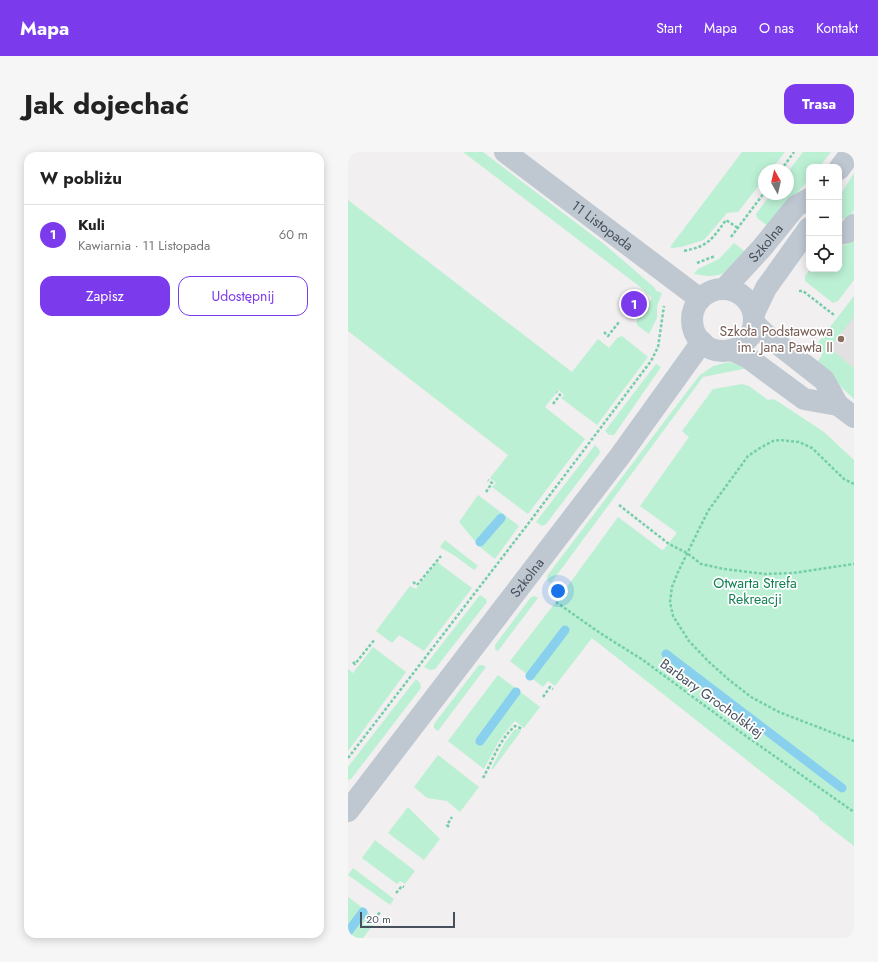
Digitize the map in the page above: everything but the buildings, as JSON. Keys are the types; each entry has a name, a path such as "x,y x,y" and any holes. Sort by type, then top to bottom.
{"street":[{"name":"11 Listopada","path":"505,152 700,299"},
{"path":"842,164 852,152"},
{"name":"Szkolna","path":"724,289 761,249 796,206 807,200"},
{"path":"842,233 848,232 854,225"},
{"name":"Szkolna","path":"754,318 766,288 806,232"},
{"path":"724,289 731,290 743,296 748,301 754,318 765,334 824,380 846,411 804,399 747,357 731,350 716,350 702,342 695,333 692,321 693,313 700,299 711,291 724,289"},
{"path":"731,350 747,340 754,318"},
{"name":"Szkolna","path":"348,811 620,456 702,342"}],"path":[{"path":"785,164 794,152"},
{"path":"683,252 698,248 708,243 726,220 738,228 758,200"},
{"path":"700,262 717,254"},
{"path":"794,290 803,291 834,315"},
{"path":"348,758 651,361 658,347 663,309"},
{"path":"604,332 608,336 619,322"},
{"path":"553,404 560,395 557,392"},
{"path":"854,484 844,479 812,448 793,440 780,440 760,448 748,456 708,511 672,587 670,602 673,616 689,641 713,666 751,697 779,712 854,741"},
{"path":"486,492 492,483 488,480"},
{"path":"619,505 669,544 687,553 701,564 724,570 765,574 794,573 854,564"},
{"path":"413,582 417,585 441,556"},
{"name":"Barbary Grocholskiej","path":"556,602 600,633 643,660 743,734 854,812"},
{"path":"353,662 355,664 375,639"},
{"path":"543,697 550,687 553,689"},
{"path":"483,778 489,771 500,745 509,733 515,726 523,729"},
{"path":"449,827 447,825 452,817"},
{"path":"396,893 402,886 404,887"},
{"path":"378,918 376,917 381,911"}],"shaded area":[{"name":"Szkoła Podstawowa im. Jana Pawła II","path":"854,296 854,381 826,353"}],"green space":[{"path":"463,152 483,152 604,244 655,288 656,291 662,293 657,306 657,318 649,334 638,326 636,322 652,298 639,286"},
{"path":"742,152 785,152 776,164 758,164 758,187 738,212 727,213 704,240 681,247 670,247"},
{"path":"803,152 831,152 821,164 806,164 806,183 794,197 794,164"},
{"path":"854,173 854,209 852,214 844,219 842,219 842,192"},
{"path":"348,200 572,372 598,339 609,348 617,338 622,336 648,357 597,425 561,398 564,395 559,390 545,407 585,439 528,514 492,487 496,483 490,478 508,455 348,331"},
{"path":"766,200 792,200 769,227 757,218 756,214"},
{"path":"854,241 854,280 838,301 833,303 805,281 805,276 808,272 842,272 842,246"},
{"path":"734,243 748,254 730,270 711,276 694,274 698,269 719,259"},
{"path":"854,296 854,317 829,348 854,368 854,399 816,364 822,355 817,344"},
{"path":"729,362 748,368 703,377 551,583 548,582 547,576 699,376 713,366"},
{"path":"656,364 661,367 614,435 609,435 605,431"},
{"name":"Otwarta Strefa Rekreacji","path":"742,384 749,386 768,400 774,399 824,432 854,460 854,846 592,638 555,686 548,681 543,687 510,661 562,594 618,517 662,550 664,549 676,532 640,506 689,437 682,431 713,389"},
{"path":"595,445 599,449 600,453 546,524 542,526 536,522"},
{"path":"478,495 519,526 495,559 480,547 459,522"},
{"path":"445,540 478,566 474,570 440,547"},
{"path":"437,562 472,588 424,651 399,635 392,643 376,631 410,586 416,589"},
{"path":"480,595 486,599 487,602 435,669 430,670 424,667"},
{"path":"535,596 538,598 498,651 495,649 495,645 531,597"},
{"path":"373,647 406,672 348,751 348,669 353,673"},
{"path":"479,665 486,667 438,731 434,728 434,724"},
{"path":"498,675 540,707 524,728 515,721 513,723 499,741 484,769 448,741"},
{"path":"416,679 420,683 421,688 351,779 348,780 348,767"},
{"path":"519,729 521,731 493,769 491,769 504,744 514,730"},
{"path":"438,755 479,787 460,812 447,801 427,798 414,787"},
{"path":"408,807 440,839 424,860 388,833"},
{"path":"375,840 415,871 405,884 400,881 397,884 362,858"},
{"path":"353,868 394,899 390,905 348,875"},
{"path":"348,897 367,911 376,921 363,938 348,938"}],"waterway":[{"path":"480,542 501,518"},
{"path":"530,676 565,630"},
{"path":"666,654 842,788"},
{"path":"480,741 516,692"},
{"path":"348,932 363,912"}],"place":[{"name":"Kuli","path":"634,304"},
{"name":"Szkoła Podstawowa im. Jana Pawła II","path":"841,339"}]}
